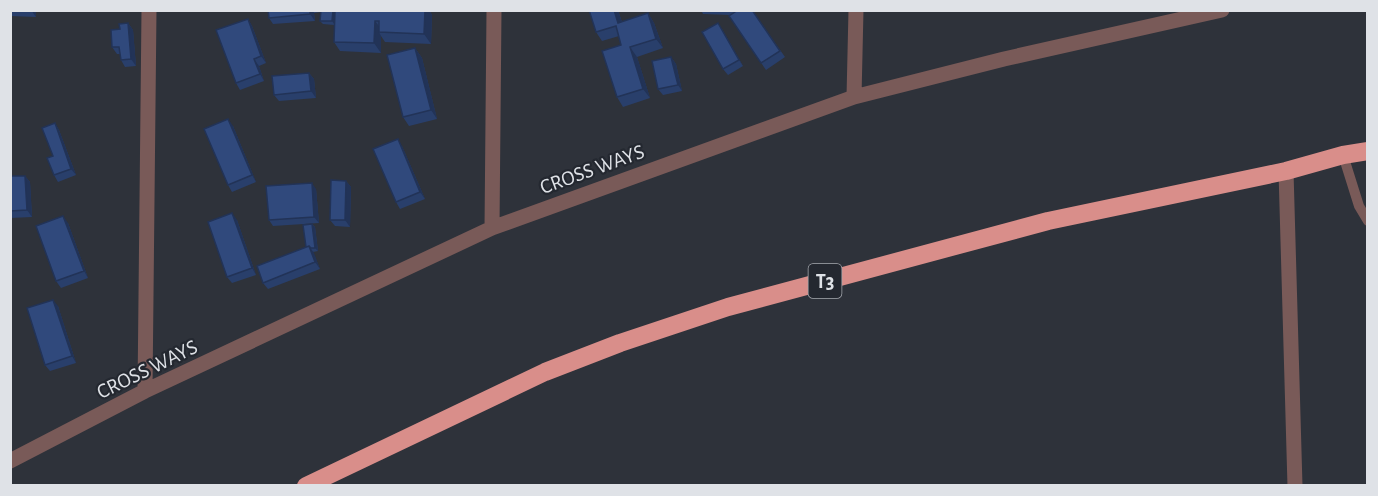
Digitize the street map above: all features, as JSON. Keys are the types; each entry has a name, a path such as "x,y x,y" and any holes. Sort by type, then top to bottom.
{"highway":[{"name":"T3","path":"306,486 545,372 728,307 1048,221 1286,171 1343,155 1368,151"}],"street":[{"path":"145,391 149,10"},
{"path":"492,228 494,10"},
{"path":"854,97 856,10"},
{"name":"CROSS WAYS","path":"10,461 145,391 492,228 854,97 1004,59 1222,10"},
{"path":"1286,171 1295,486"}],"lane":[{"path":"1343,155 1359,206 1368,221"}],"building":[{"path":"268,10 310,10 310,14 269,18"},
{"path":"321,10 333,10 332,21 320,21"},
{"path":"335,10 425,10 424,34 379,32 379,21 375,21 374,43 334,42"},
{"path":"589,10 614,10 618,23 648,13 656,39 630,47 643,89 617,97 602,51 621,45 616,26 596,32"},
{"path":"738,10 752,10 780,51 761,63 729,16"},
{"path":"248,19 261,56 254,59 260,74 236,83 216,30"},
{"path":"128,23 131,59 121,60 119,47 112,47 111,30 120,29 119,24"},
{"path":"718,23 739,60 723,69 702,32"},
{"path":"415,48 431,110 403,117 387,55"},
{"path":"671,57 678,85 658,89 652,61"},
{"path":"309,73 311,91 274,95 272,76"},
{"path":"228,119 252,175 228,185 204,129"},
{"path":"55,123 71,169 54,175 47,158 53,156 42,128"},
{"path":"398,139 420,192 396,202 373,149"},
{"path":"10,176 25,176 27,210 10,211"},
{"path":"331,180 346,181 345,220 330,220"},
{"path":"312,183 314,217 269,220 266,186"},
{"path":"232,213 252,268 227,277 208,222"},
{"path":"63,216 84,271 56,281 36,226"},
{"path":"312,224 315,248 306,247 303,225"},
{"path":"309,246 315,262 263,283 257,266"},
{"path":"53,300 72,356 45,365 27,308"}]}
